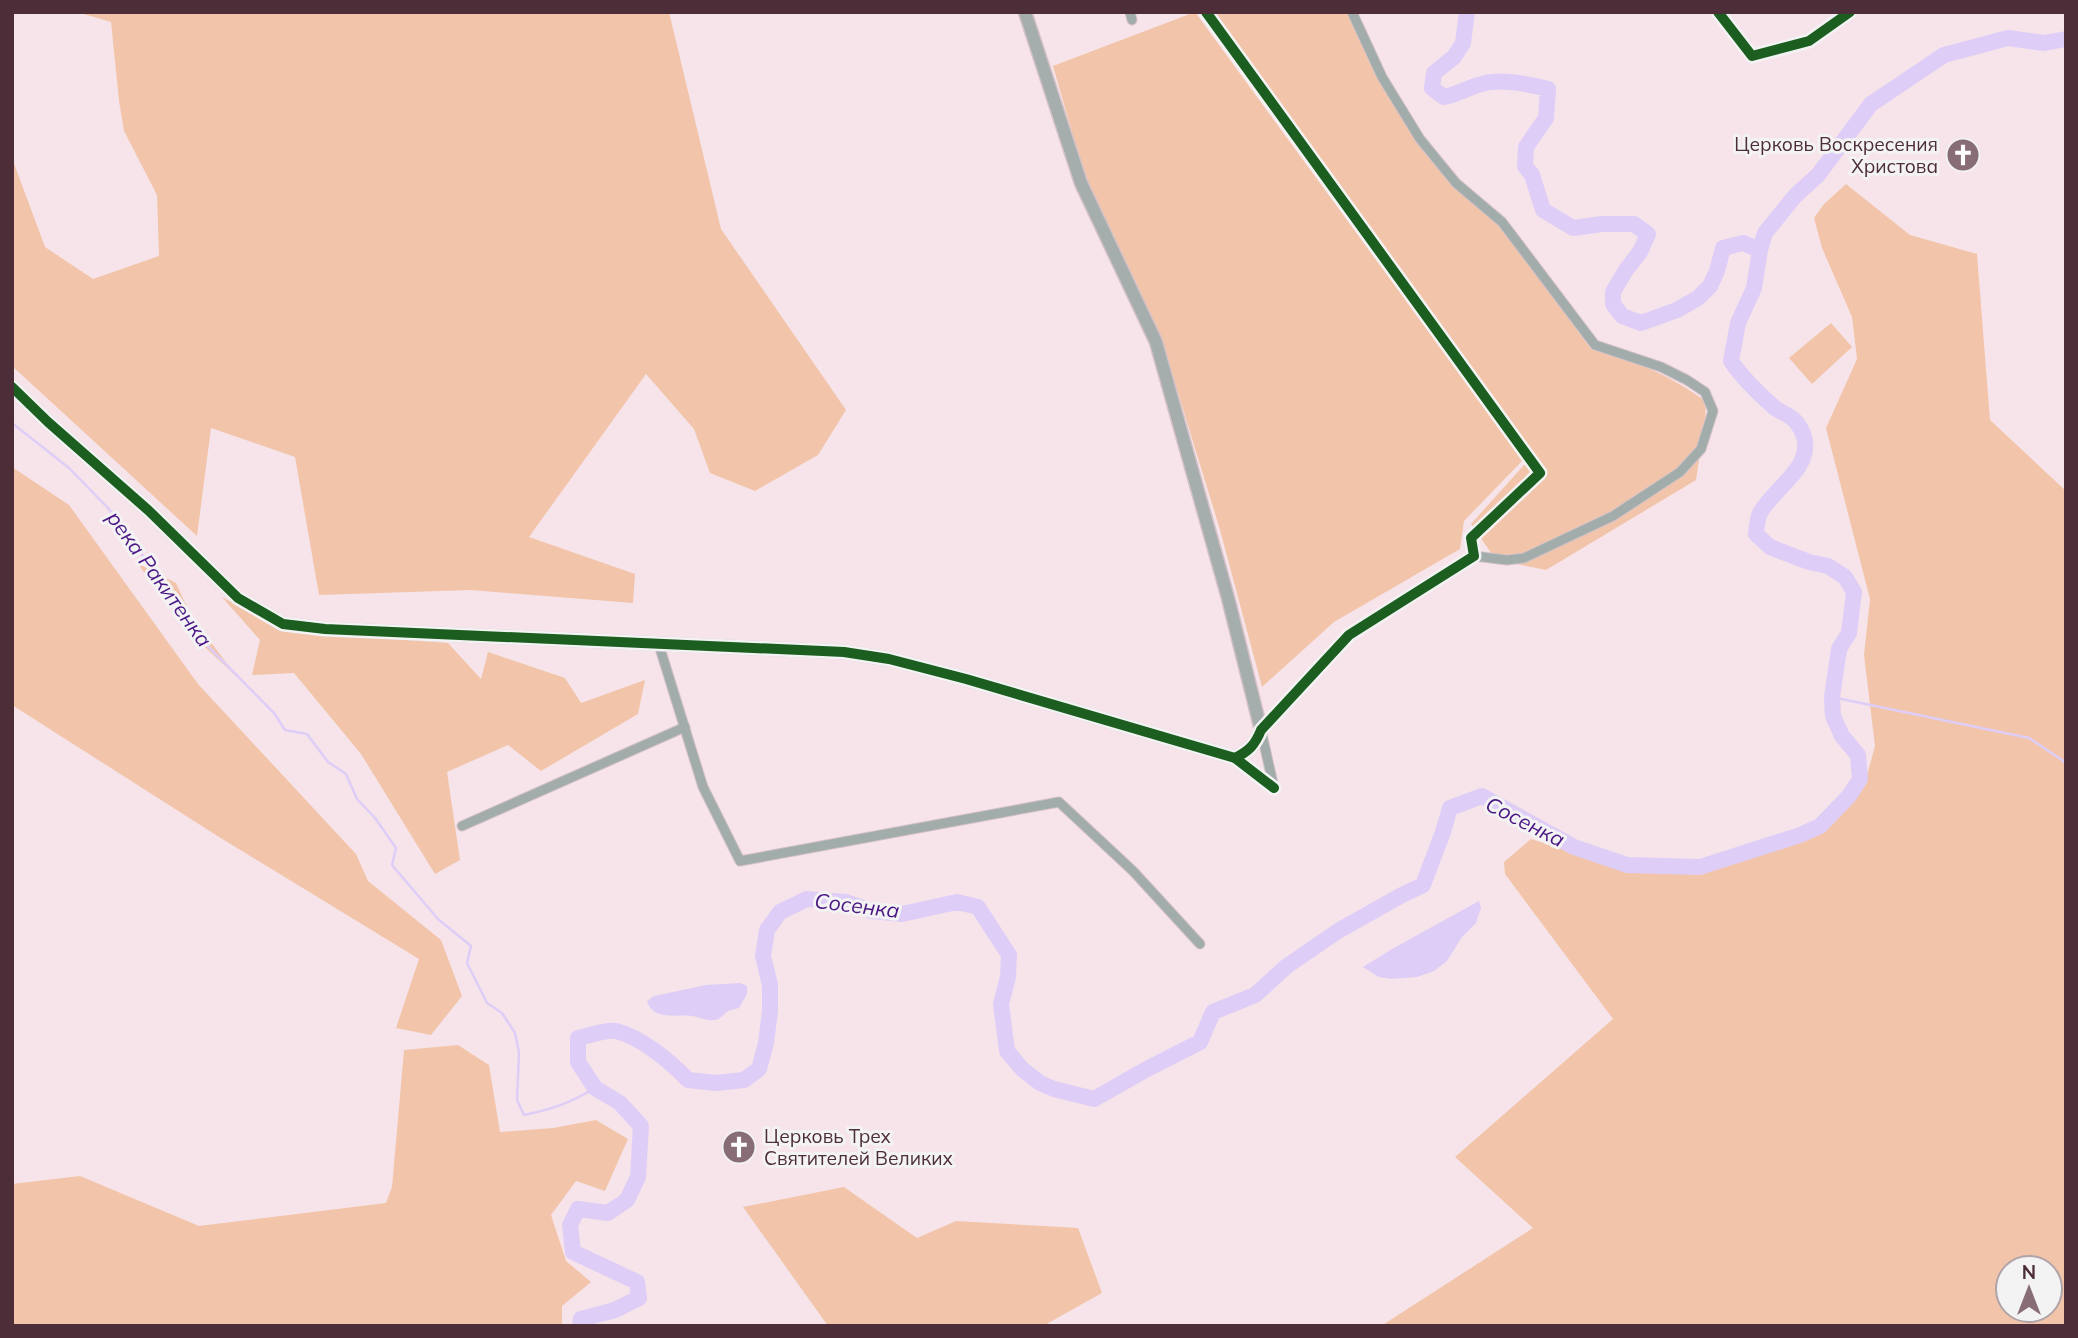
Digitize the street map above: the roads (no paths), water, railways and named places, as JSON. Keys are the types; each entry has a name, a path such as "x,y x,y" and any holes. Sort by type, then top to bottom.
{"street":[{"path":"12,387 148,510 238,598 283,624 326,629 844,652 889,659 1235,758 1274,788 1228,598 1156,342 1081,183 1025,12"},
{"path":"1206,12 1540,473 1471,538 1474,556"},
{"path":"1235,758 1248,752 1256,744 1261,730 1349,635 1474,556 1507,560 1524,558 1613,516 1680,472 1700,449 1713,411 1705,392 1687,380 1661,367 1595,345 1502,222 1456,183 1420,139 1382,76 1352,12"},
{"path":"1718,12 1752,56 1809,41 1850,12"},
{"path":"659,645 703,787 740,861 1059,802 1133,871 1200,944"},
{"path":"461,827 685,727"}],"waterway":[{"name":"Сосенка","path":"580,1326 581,1319 615,1310 639,1298 637,1282 573,1252 570,1225 578,1209 608,1213 627,1200 638,1177 641,1126 620,1103 595,1088 578,1062 578,1038 616,1031 655,1051 688,1080 716,1083 744,1080 759,1069 766,1043 770,985 763,956 767,930 780,912 807,899 846,902 872,911 902,914 957,902 978,907 1009,955 1008,977 1001,1004 1007,1051 1022,1069 1040,1083 1094,1099 1200,1042 1213,1012 1255,995 1287,966 1338,931 1423,885 1450,808 1482,796 1574,847 1627,865 1700,867 1820,826 1849,796 1860,779 1858,755 1842,736 1833,716 1832,697 1839,649 1849,633 1854,592 1845,577 1828,566 1809,562 1770,547 1756,534 1760,513 1795,472 1805,450 1804,437 1797,423 1763,397 1731,361 1738,323 1754,288 1760,250 1743,243 1723,248 1710,286 1698,298 1677,310 1641,323 1622,316 1613,304 1613,292 1640,252 1648,234 1634,224 1573,228 1543,210 1532,175 1525,166 1526,147 1546,118 1548,89 1513,82 1492,82 1444,97 1432,88 1434,73 1454,57 1463,43 1467,12"},
{"path":"1760,250 1765,233 1795,196 1818,175 1871,104 1944,55 2008,38 2044,43 2066,39"},
{"name":"река Ракитенка","path":"12,423 69,468 108,508 165,586 194,632 274,713 285,730 307,734 328,762 346,774 357,799 375,818 396,848 392,865 438,919 471,946 467,963 487,1003 502,1013 515,1033 519,1052 517,1100 524,1115 561,1105 595,1088"},
{"path":"1832,697 2029,738 2066,764"}],"place":[{"name":"Церковь Воскресения Христова","path":"1963,155"},
{"name":"Церковь Трех Святителей Великих","path":"739,1147"}]}
